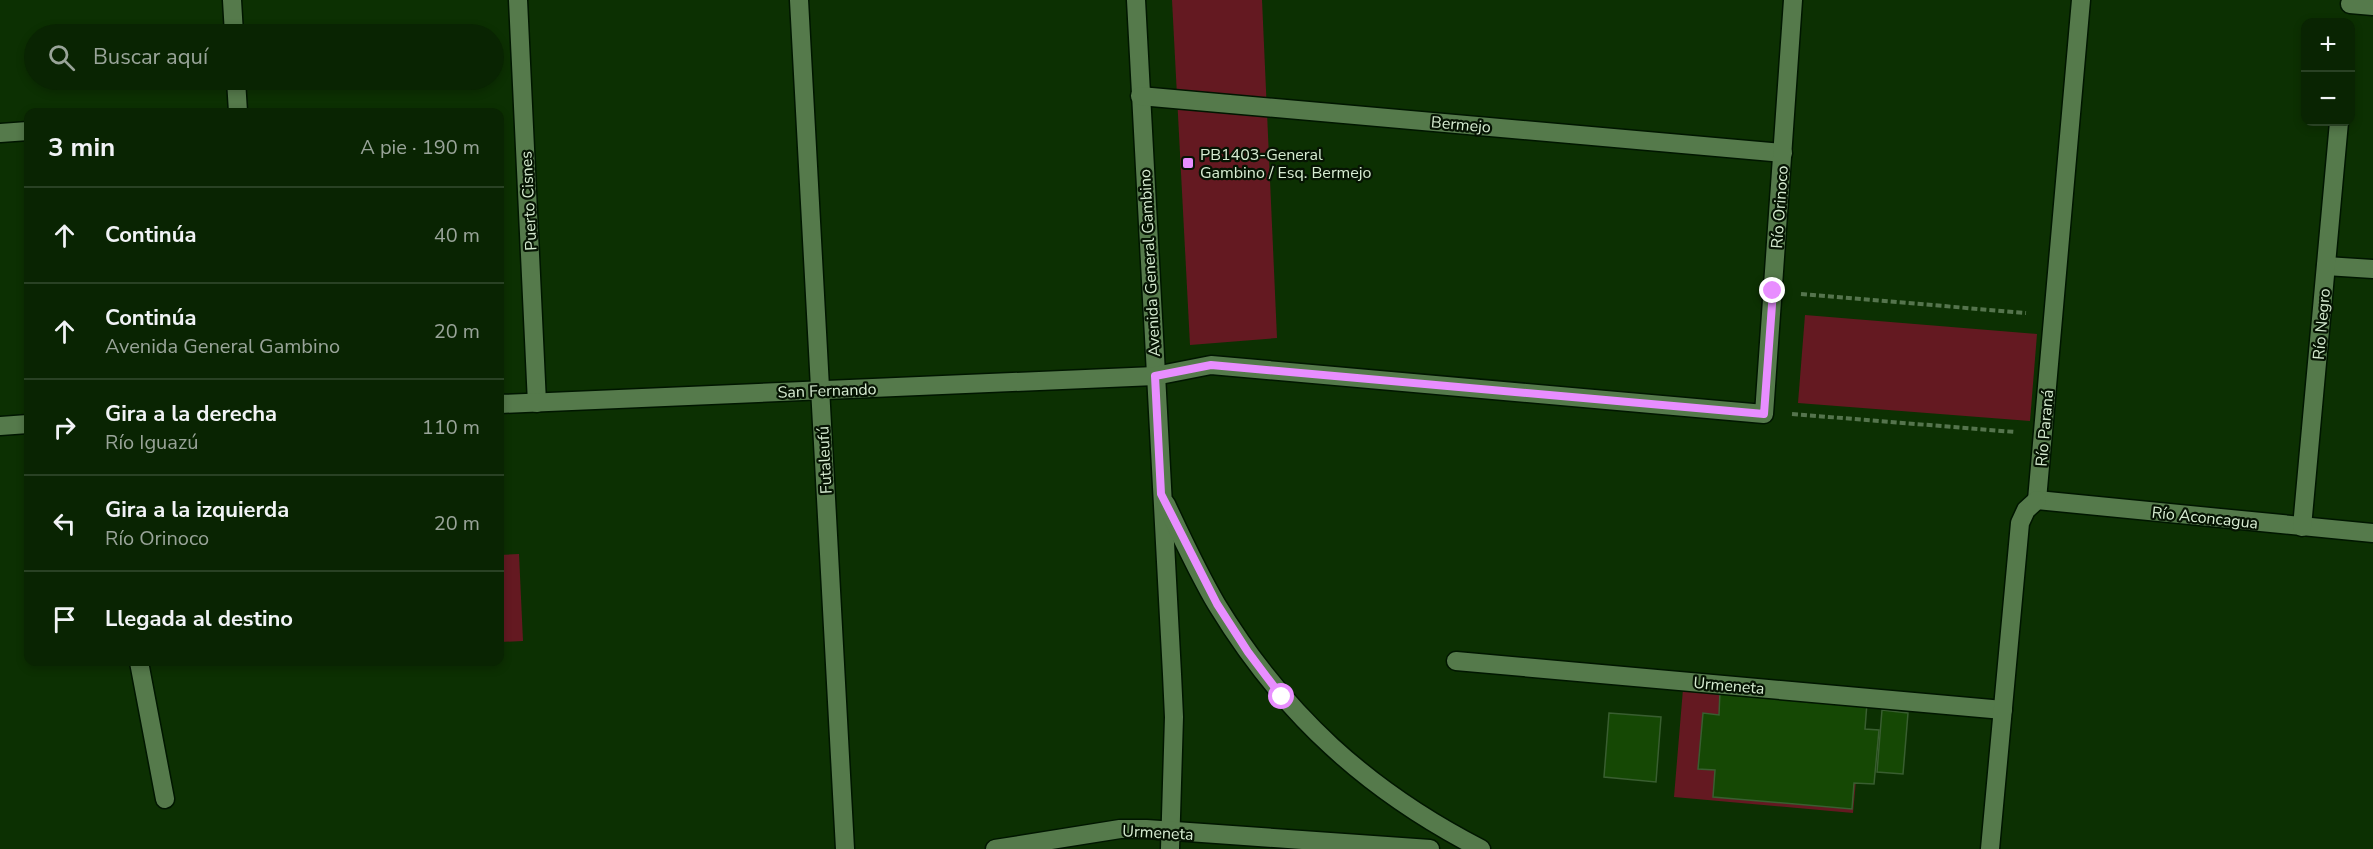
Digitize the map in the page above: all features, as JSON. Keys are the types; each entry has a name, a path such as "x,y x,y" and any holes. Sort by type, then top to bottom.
{"street":[{"path":"232,0 233,24"},
{"name":"Puerto Cisnes","path":"518,0 537,403"},
{"name":"Futaleufú","path":"799,0 845,849"},
{"name":"Avenida General Gambino","path":"1136,0 1173,707 1170,840"},
{"name":"Río Orinoco","path":"1764,414 1793,0"},
{"name":"Río Paraná","path":"2037,501 2081,0"},
{"path":"2350,9 2373,6"},
{"path":"237,90 238,108"},
{"name":"Bermejo","path":"1140,96 1783,153"},
{"name":"Río Negro","path":"2302,527 2339,126"},
{"path":"0,133 24,132"},
{"path":"2326,266 2373,269"},
{"name":"San Fernando","path":"504,404 1155,376 1211,365 1764,414"},
{"path":"0,426 24,424"},
{"path":"1161,494 1217,604 1248,652 1282,697 1360,772 1403,805 1481,849"},
{"path":"1990,849 2020,523 2026,510 2037,501"},
{"name":"Río Aconcagua","path":"2037,501 2373,533"},
{"name":"Urmeneta","path":"1456,661 2002,710"},
{"path":"140,666 165,799"},
{"name":"Urmeneta","path":"995,849 1120,829 1170,840 1430,849"}],"path":[{"path":"1773,291 2054,315"},
{"path":"1764,414 1778,413 2043,435"}],"shaded area":[{"path":"1172,0 1262,0 1277,338 1190,345"},
{"path":"1805,315 2037,334 2030,421 1798,403"},
{"path":"519,554 523,641 504,642 504,555"},
{"path":"1683,689 1863,705 1853,813 1674,797"}],"building":[{"path":"1720,691 1867,703 1865,729 1879,730 1874,784 1854,783 1852,809 1713,797 1715,770 1698,769 1703,713 1719,715"},
{"path":"1882,710 1908,713 1903,774 1877,772"},
{"path":"1609,713 1661,717 1656,782 1604,777"}],"place":[{"name":"PB1403-General Gambino / Esq. Bermejo","path":"1188,163"}],"route":[{"path":"1282,697 1248,652 1217,604 1161,494 1155,376 1211,365 1764,414 1773,291"}]}
